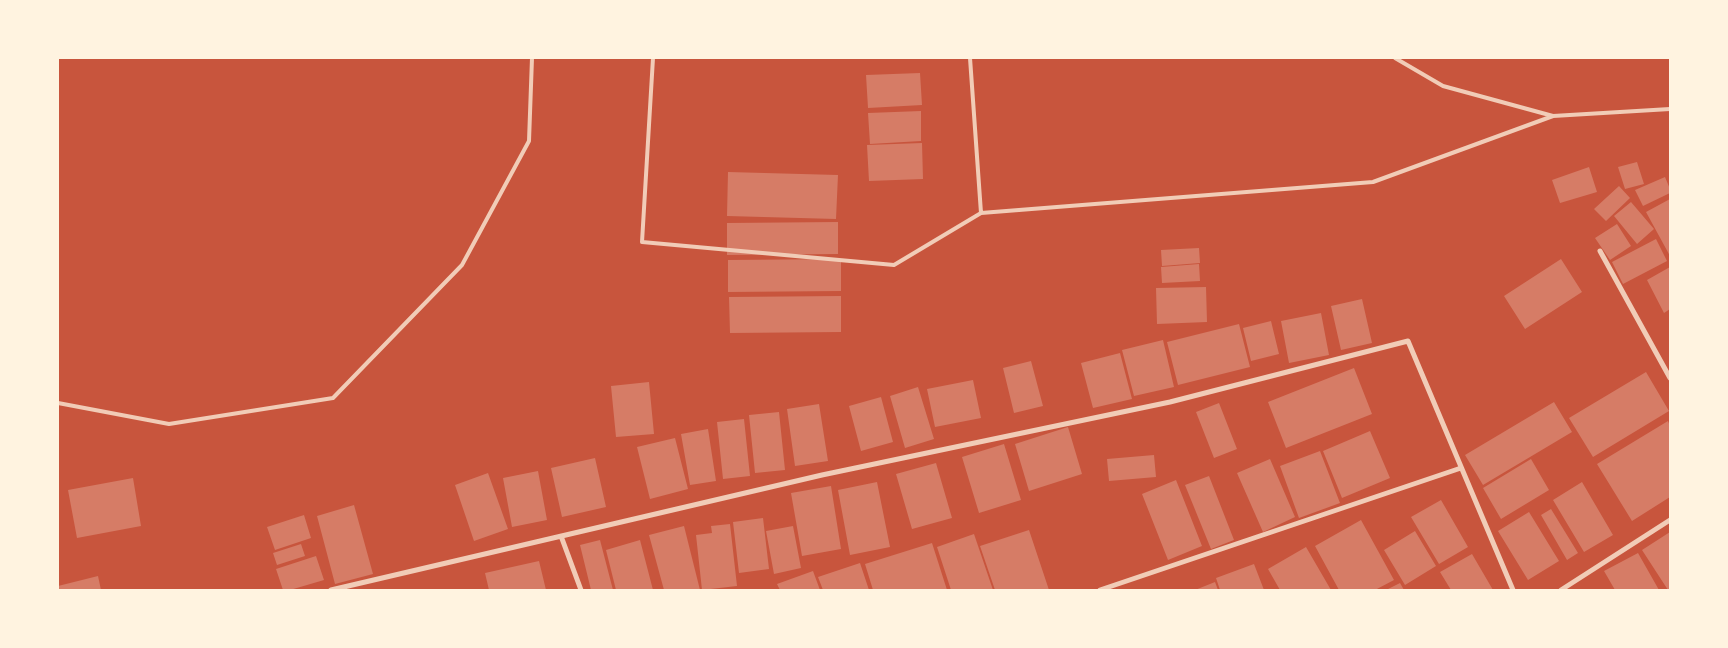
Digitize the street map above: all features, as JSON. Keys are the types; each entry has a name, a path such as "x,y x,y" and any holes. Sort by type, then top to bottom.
{"street":[{"path":"1600,251 1670,378"},
{"path":"331,590 822,475 1170,402 1408,341 1512,590"},
{"path":"1100,590 1461,468"},
{"path":"1561,590 1670,520"},
{"path":"560,536 581,590"}],"lane":[{"path":"58,403 168,424 332,398 462,265 529,141 532,58"},
{"path":"653,58 642,242 894,265 982,213 1373,182 1553,116 1670,109"},
{"path":"970,58 982,213"},
{"path":"1395,58 1443,86 1553,116"}],"building":[{"path":"920,73 922,105 868,108 866,75"},
{"path":"921,111 921,141 870,144 868,113"},
{"path":"922,143 923,179 869,181 867,145"},
{"path":"1637,162 1644,184 1625,189 1618,167"},
{"path":"1589,167 1597,192 1560,203 1552,180"},
{"path":"728,172 838,175 836,219 727,216"},
{"path":"1665,177 1670,193 1643,206 1635,190"},
{"path":"1619,186 1630,198 1606,221 1594,209"},
{"path":"1670,199 1670,256 1646,212"},
{"path":"1631,202 1654,229 1637,244 1614,216"},
{"path":"838,222 838,254 727,255 727,223"},
{"path":"1617,224 1631,246 1610,260 1595,238"},
{"path":"1656,239 1667,261 1623,284 1612,262"},
{"path":"1199,248 1200,263 1162,266 1161,250"},
{"path":"841,259 841,291 728,292 728,260"},
{"path":"1561,259 1582,292 1525,329 1504,296"},
{"path":"1199,264 1200,281 1162,283 1161,267"},
{"path":"1670,267 1670,309 1664,313 1647,280"},
{"path":"1206,287 1207,322 1157,324 1156,288"},
{"path":"841,296 841,332 730,333 729,297"},
{"path":"1362,299 1372,343 1341,350 1331,306"},
{"path":"1321,313 1329,355 1289,363 1281,321"},
{"path":"1271,321 1279,354 1251,361 1243,328"},
{"path":"1239,324 1250,367 1178,385 1167,342"},
{"path":"1163,340 1174,387 1134,396 1122,350"},
{"path":"1120,353 1132,399 1093,408 1081,363"},
{"path":"1031,361 1043,406 1014,413 1003,368"},
{"path":"1354,368 1372,414 1286,448 1268,402"},
{"path":"1646,372 1669,411 1593,457 1569,418"},
{"path":"973,380 981,418 935,427 927,389"},
{"path":"649,382 654,434 616,437 611,386"},
{"path":"918,387 934,439 905,448 890,396"},
{"path":"881,397 893,442 861,451 849,406"},
{"path":"1554,402 1572,432 1483,485 1465,455"},
{"path":"1219,403 1237,449 1214,458 1196,412"},
{"path":"819,404 828,461 795,466 787,409"},
{"path":"779,412 785,470 755,473 749,415"},
{"path":"744,419 750,476 723,479 717,422"},
{"path":"1668,421 1670,426 1670,497 1632,521 1597,464"},
{"path":"1068,427 1082,474 1029,491 1015,444"},
{"path":"708,429 716,481 690,485 681,434"},
{"path":"1370,431 1390,478 1342,498 1323,451"},
{"path":"675,438 688,489 650,499 637,447"},
{"path":"1004,444 1021,500 979,513 962,457"},
{"path":"1320,451 1340,503 1299,518 1280,466"},
{"path":"1154,455 1156,477 1109,481 1107,459"},
{"path":"595,458 606,507 562,517 551,468"},
{"path":"1270,459 1295,517 1263,532 1237,473"},
{"path":"1531,459 1549,490 1501,519 1483,488"},
{"path":"936,463 952,518 912,529 896,474"},
{"path":"538,471 547,520 512,527 503,478"},
{"path":"488,473 508,529 474,541 455,485"},
{"path":"1209,476 1234,540 1211,549 1185,485"},
{"path":"133,478 141,526 77,538 68,490"},
{"path":"1176,480 1202,546 1168,560 1142,494"},
{"path":"877,482 890,547 850,555 838,490"},
{"path":"1582,482 1613,535 1584,552 1553,500"},
{"path":"831,486 841,549 802,556 791,493"},
{"path":"1441,500 1468,547 1439,564 1411,517"},
{"path":"354,505 373,574 335,584 317,516"},
{"path":"1551,509 1578,553 1567,560 1541,515"},
{"path":"1529,512 1559,561 1528,580 1498,531"},
{"path":"304,515 311,538 275,550 267,527"},
{"path":"763,518 769,569 739,573 733,522"},
{"path":"1361,520 1394,580 1375,590 1339,590 1315,546"},
{"path":"730,524 737,586 702,590 696,535 712,533 711,526"},
{"path":"684,526 700,590 664,590 649,535"},
{"path":"793,526 801,568 774,574 766,531"},
{"path":"1029,530 1049,590 995,590 980,546"},
{"path":"1415,531 1436,566 1405,585 1384,550"},
{"path":"1670,532 1670,589 1668,590 1642,550"},
{"path":"974,534 993,590 951,590 937,547"},
{"path":"600,540 613,590 591,590 580,545"},
{"path":"640,540 653,590 616,590 606,550"},
{"path":"932,543 947,590 873,590 865,564"},
{"path":"301,544 305,556 277,565 273,553"},
{"path":"1306,547 1331,590 1280,590 1268,569"},
{"path":"1638,553 1659,590 1615,590 1604,571"},
{"path":"1472,554 1493,590 1451,590 1440,572"},
{"path":"316,556 324,580 290,590 283,590 276,569"},
{"path":"539,561 546,590 489,590 485,573"},
{"path":"860,563 869,590 823,590 818,577"},
{"path":"1254,564 1264,590 1220,590 1216,578"},
{"path":"813,571 820,590 780,590 777,584"},
{"path":"98,576 101,590 58,590 58,586"},
{"path":"1215,582 1218,590 1195,590"},
{"path":"1400,583 1404,590 1386,590"}]}
